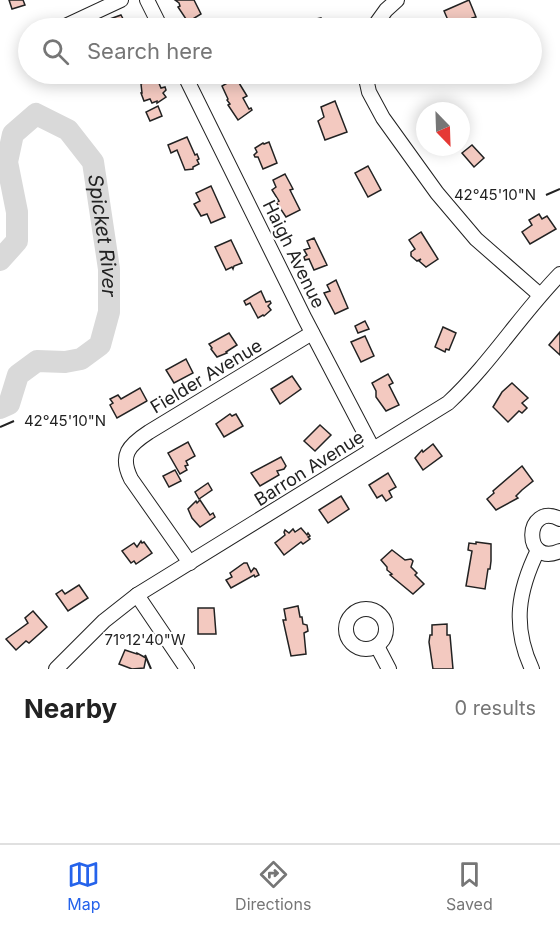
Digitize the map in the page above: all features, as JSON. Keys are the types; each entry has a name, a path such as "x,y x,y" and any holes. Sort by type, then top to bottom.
{"street":[{"path":"82,18 120,0"},
{"path":"147,0 156,18"},
{"path":"380,18 397,0"},
{"name":"Haigh Avenue","path":"189,84 312,333 373,449"},
{"path":"367,84 383,118 437,193 476,239 540,295"},
{"name":"Barron Avenue","path":"56,669 104,621 138,595 448,403 560,274"},
{"name":"Fielder Avenue","path":"190,563 131,479 126,458 129,449 134,442 149,432 312,333"},
{"path":"560,519 548,516 535,523 531,537 538,550 549,554 560,551"},
{"path":"532,669 520,632 519,608 524,584 538,550"},
{"path":"138,595 187,669"},
{"path":"376,646 390,669"}],"building":[{"path":"9,0 23,0 25,5 12,9"},
{"path":"175,0 194,0 201,14 194,18 185,18 178,7 179,3"},
{"path":"469,0 476,17 447,18 444,11"},
{"path":"141,84 159,84 161,88 165,87 166,90 163,93 166,97 157,103 157,101 152,103 150,99 144,101"},
{"path":"240,84 247,96 243,98 252,110 238,120 228,105 230,104 222,86"},
{"path":"335,101 347,132 325,140 318,121 324,117 321,107"},
{"path":"158,106 162,116 150,121 146,112"},
{"path":"187,137 195,155 197,154 199,164 193,169 185,170 177,150 171,153 168,145"},
{"path":"269,142 277,163 263,169 258,157 254,155 257,152 255,148"},
{"path":"472,145 484,158 474,167 465,156 470,156"},
{"path":"368,166 381,190 368,197 355,173"},
{"path":"285,174 300,210 286,217 276,202 279,201 272,190 276,187 273,180"},
{"path":"211,186 225,217 211,223 207,214 201,216 194,204 200,201 196,193"},
{"path":"539,214 542,219 547,216 556,229 530,244 522,232 532,225 529,220"},
{"path":"421,232 438,259 426,267 419,261 421,259 417,261 411,256 411,252 415,249 409,240"},
{"path":"314,238 327,265 314,270 309,259 305,260 304,257 307,255 304,250 310,248 307,241"},
{"path":"231,240 242,263 234,266 233,269 232,267 226,270 215,247"},
{"path":"336,280 348,308 335,314 324,293 330,291 327,285"},
{"path":"261,291 266,302 270,301 268,306 271,310 258,318 250,303 246,305 244,301"},
{"path":"365,321 369,329 358,333 355,326"},
{"path":"443,327 456,333 449,350 446,349 445,352 435,347"},
{"path":"560,332 560,355 549,345"},
{"path":"229,333 237,345 217,357 209,344"},
{"path":"365,336 374,356 361,362 351,342"},
{"path":"186,359 193,373 174,383 166,370"},
{"path":"388,374 393,383 389,385 399,405 386,411 376,397 372,383"},
{"path":"292,376 301,389 280,404 271,389"},
{"path":"512,383 528,398 522,403 527,408 522,413 519,411 508,422 493,407 502,392"},
{"path":"140,388 147,401 117,418 110,405 113,403 110,399 118,395 121,399"},
{"path":"230,414 232,416 236,414 243,426 224,437 216,424"},
{"path":"320,425 331,435 315,451 304,441"},
{"path":"188,442 195,456 186,461 187,470 180,474 168,453"},
{"path":"433,444 442,456 423,470 415,458 422,450 423,452"},
{"path":"281,457 286,466 284,469 277,471 279,475 260,486 251,473"},
{"path":"522,466 533,481 516,496 518,498 496,510 487,499"},
{"path":"175,470 181,481 169,487 163,476"},
{"path":"388,473 396,487 389,491 392,497 386,501 382,495 377,498 369,485"},
{"path":"208,483 212,490 199,499 195,492"},
{"path":"341,496 349,509 328,523 319,510"},
{"path":"200,500 210,515 213,513 215,517 200,527 188,509"},
{"path":"301,528 307,535 308,533 310,539 303,544 301,542 284,555 275,543 285,535 285,530 289,533 293,529 295,532"},
{"path":"141,541 152,553 136,564 134,561 131,563 122,551 134,543 137,547"},
{"path":"476,542 491,544 490,569 488,569 485,589 466,586 472,551 468,550 469,543 476,544"},
{"path":"392,550 405,560 413,561 411,567 424,584 413,594 390,575 392,574 381,560"},
{"path":"247,563 251,572 254,568 256,569 259,575 255,577 254,575 231,588 226,580 232,577 230,573"},
{"path":"79,585 88,598 68,611 56,594 62,590 65,594"},
{"path":"298,606 300,617 302,617 303,624 307,625 308,631 304,633 306,654 291,656 283,620 286,620 284,609"},
{"path":"198,608 214,608 216,634 198,634"},
{"path":"33,611 47,627 29,643 26,641 16,650 6,639 28,623 25,618"},
{"path":"447,624 453,669 433,669 429,642 432,625"},
{"path":"125,650 146,658 144,668 132,669 119,664"}],"waterway":[{"name":"Spicket River","path":"0,260 17,241 17,212 7,162 13,134 36,114 68,130 93,162 109,269 109,312 100,345 81,359 65,362 37,361 18,375 9,404 0,408"}]}
